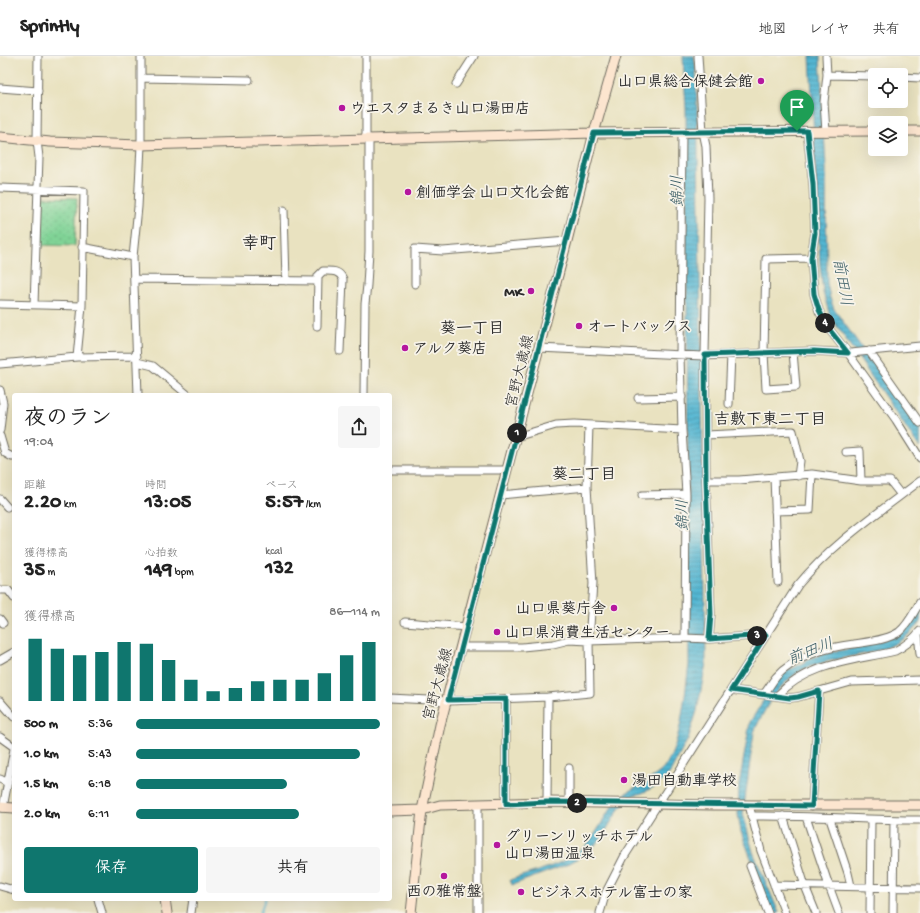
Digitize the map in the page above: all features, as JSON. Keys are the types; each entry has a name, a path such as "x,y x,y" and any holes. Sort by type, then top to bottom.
{"street":[{"path":"34,304 39,157 37,141 38,56"},
{"path":"138,393 133,257 138,207 141,145 141,56"},
{"path":"364,393 365,304 369,251 366,56"},
{"path":"456,84 474,56"},
{"name":"宮野大歳線","path":"410,913 422,810 436,745 594,133 616,56"},
{"path":"698,56 702,132 706,146 708,198 704,355 706,480 711,614 709,639"},
{"path":"826,56 827,75 824,102 826,132"},
{"path":"827,75 868,76"},
{"path":"908,77 920,78"},
{"path":"142,78 249,80"},
{"path":"0,88 38,91"},
{"path":"808,131 813,184 815,233 811,258 814,294 819,310 829,329 849,353 896,420 920,458"},
{"path":"0,137 37,141 141,145 594,133 868,131"},
{"path":"908,131 920,131"},
{"path":"684,133 680,355 682,430 686,494 685,638"},
{"path":"0,188 84,191 82,306 77,357"},
{"path":"284,210 286,281"},
{"path":"415,284 415,249 443,251 567,241"},
{"path":"82,247 133,257"},
{"path":"793,352 796,387 766,389 764,353 766,259 811,258"},
{"path":"317,326 318,276 324,271 337,271 341,274 343,279 340,351"},
{"path":"135,280 318,281"},
{"path":"0,304 82,306"},
{"path":"539,348 704,355 814,351 849,353 920,346"},
{"path":"869,351 920,423"},
{"path":"729,404 731,354"},
{"path":"0,364 77,357 137,359 153,366 186,393"},
{"path":"0,390 3,403 0,430"},
{"path":"638,398 682,397"},
{"path":"516,436 556,426 574,424 682,430"},
{"path":"392,698 448,700 506,699 590,692 589,641 592,583 587,487 589,426"},
{"path":"706,435 793,431 800,461 798,476"},
{"path":"0,436 5,453 12,456"},
{"path":"846,452 860,451 861,481"},
{"path":"392,470 507,470"},
{"path":"706,480 798,476 812,474 861,481 890,481 901,495"},
{"path":"775,512 810,510 812,474"},
{"path":"774,477 778,582"},
{"path":"600,913 606,892 614,875 657,804 798,586 809,572 832,550 920,481"},
{"path":"500,496 587,487"},
{"path":"642,495 686,494"},
{"path":"0,499 7,507"},
{"path":"0,590 8,590 12,595"},
{"path":"764,694 776,677 786,668 812,654 847,644 867,642 896,634 906,625 920,602"},
{"path":"405,622 467,626"},
{"path":"778,696 786,687 805,674 818,668 895,651 913,639 919,632"},
{"path":"919,632 920,654"},
{"path":"461,647 522,647 553,644 569,640 709,639 766,635"},
{"path":"0,660 12,653"},
{"path":"731,690 790,698 851,682 920,680"},
{"path":"812,806 819,691"},
{"path":"547,802 548,696"},
{"path":"506,699 506,804"},
{"path":"0,701 12,715"},
{"path":"0,737 12,746"},
{"path":"2,808 12,760"},
{"path":"569,768 569,803"},
{"path":"0,779 8,783"},
{"path":"392,811 422,810 440,806 547,802 812,806 920,805"},
{"path":"478,805 478,913"},
{"path":"749,805 761,851 785,913"},
{"path":"751,816 920,820"},
{"path":"782,816 805,886 816,913"},
{"path":"806,817 839,913"},
{"path":"830,819 851,886"},
{"path":"870,913 871,820"},
{"path":"893,913 892,887 894,820"},
{"path":"750,866 768,913"},
{"path":"774,885 920,888"},
{"path":"0,886 12,889"},
{"path":"99,901 102,913"},
{"path":"165,901 166,913"},
{"path":"191,913 193,901"}],"green space":[{"path":"41,197 77,198 75,246 40,245"}],"water":[{"path":"683,56 694,56 696,70 698,151 706,663 697,711 688,739 670,773 656,786 634,795 619,809 600,840 584,855 566,865 512,885 510,880 555,865 576,854 585,847 612,806 631,790 655,776 667,763 673,751 681,722 689,665 686,110"},
{"path":"810,56 820,56 826,167 827,283 830,298 834,309 920,429 920,448 830,316 823,292 820,264"},
{"path":"920,609 920,621 917,625 903,639 891,646 877,651 817,664 795,674 780,688 758,723 754,732 743,814 753,852 779,913 772,913 741,832 738,814 739,785 750,722 773,685 784,673 814,657 856,648 899,635 908,627"}],"waterway":[{"path":"260,913 264,901"}],"place":[{"name":"山口県総合保健会館","path":"761,81"},
{"name":"ウエスタまるき山口湯田店","path":"342,108"},
{"name":"創価学会 山口文化会館","path":"408,192"},
{"name":"MK","path":"531,291"},
{"name":"オートバックス","path":"579,326"},
{"name":"アルク葵店","path":"405,348"},
{"name":"山口県葵庁舎","path":"614,608"},
{"name":"山口県消費生活センター","path":"497,632"},
{"name":"湯田自動車学校","path":"624,780"},
{"name":"グリーンリッチホテル 山口湯田温泉","path":"497,845"},
{"name":"西の雅常盤","path":"444,876"},
{"name":"ビジネスホテル富士の家","path":"521,892"}],"district":[{"name":"幸町","path":"259,242"},
{"name":"葵一丁目","path":"472,327"},
{"name":"吉敷下東二丁目","path":"770,418"},
{"name":"葵二丁目","path":"584,473"}],"route":[{"path":"797,131 807,131 813,184 815,233 811,258 814,294 819,310 829,329 848,353 814,351 705,355 706,480 711,614 709,639 766,635 731,690 790,698 819,691 812,806 547,802 506,804 506,699 448,700 594,133 797,131"}],"water label":[{"name":"錦川","path":"676,191"},
{"name":"前田川","path":"844,282"},
{"name":"錦川","path":"681,515"},
{"name":"前田川","path":"810,650"}]}
